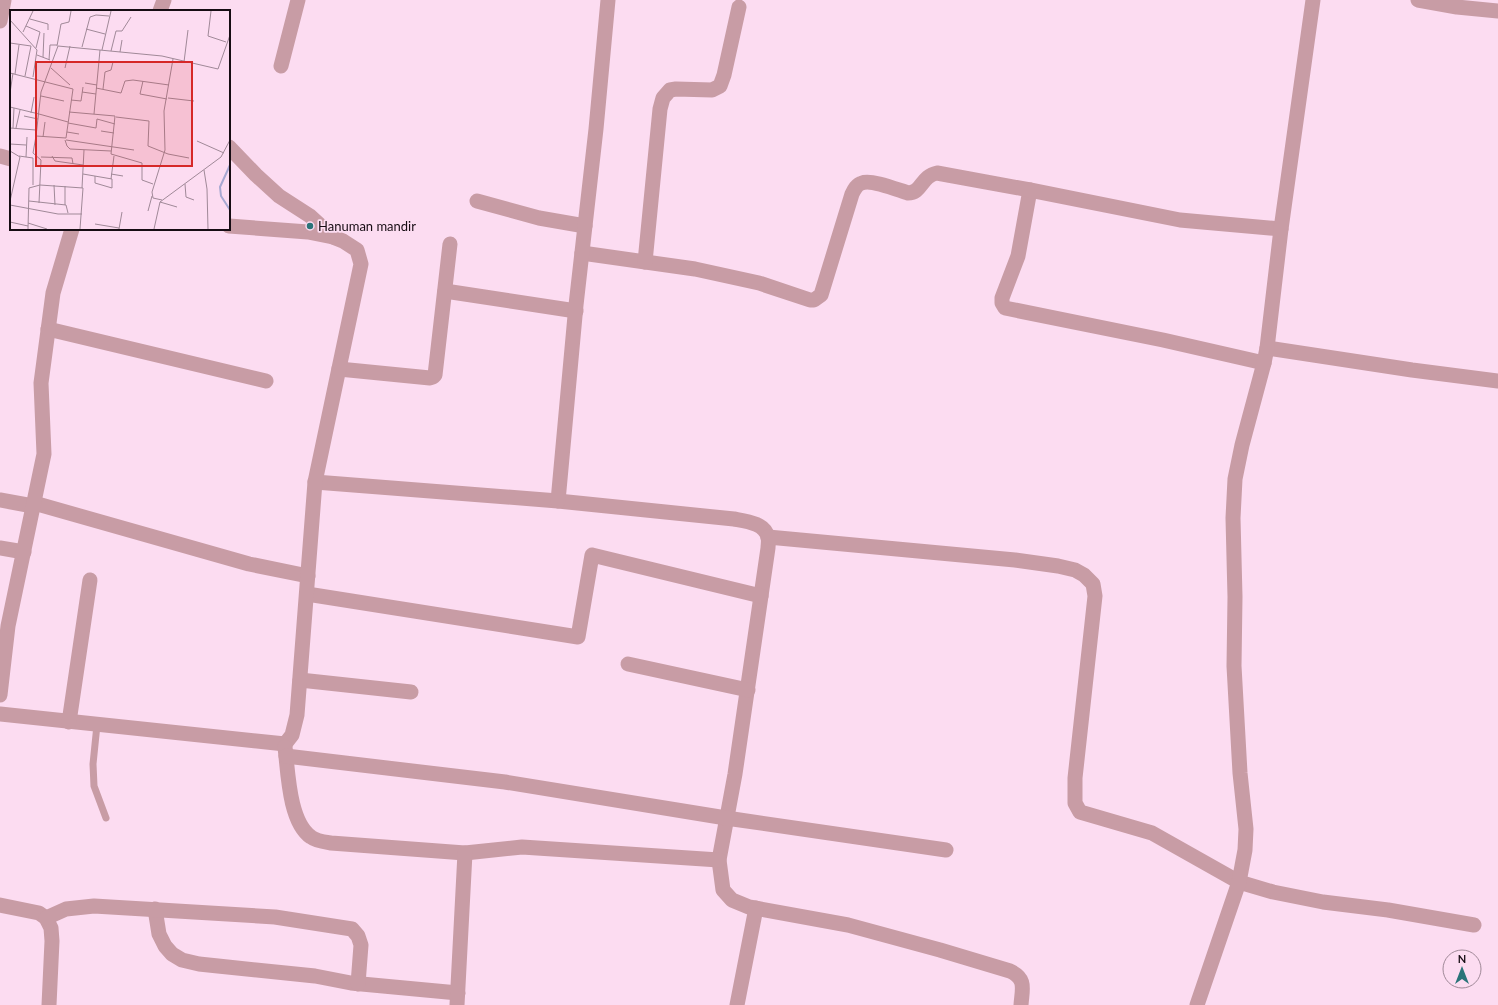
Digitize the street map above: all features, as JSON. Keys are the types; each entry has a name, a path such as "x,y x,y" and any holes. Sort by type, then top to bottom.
{"street":[{"path":"0,21 4,0"},
{"path":"160,10 164,0"},
{"path":"281,66 298,0"},
{"path":"558,501 608,0"},
{"path":"1197,1005 1239,882 1245,850 1246,829 1240,773 1234,666 1235,597 1233,518 1235,479 1242,445 1266,355 1281,229 1313,0"},
{"path":"1423,1 1457,7 1498,11"},
{"path":"645,262 660,109 663,98 670,90 712,90 720,86 724,75 739,7"},
{"path":"230,148 256,175 280,196 310,216 333,237"},
{"path":"0,156 10,159"},
{"path":"582,253 696,269 752,281 814,300 821,295 852,194 856,187 862,182 871,182 908,193 913,193 926,178 931,174 938,173 1180,220 1281,229"},
{"path":"1030,190 1018,256 1002,298 1002,303 1006,308 1164,340 1266,355 1498,380"},
{"path":"477,201 539,218 585,226"},
{"path":"230,226 308,232 333,237 357,250 361,264 315,482 296,722 285,750 296,816 304,830 311,838 331,843 466,853 522,847 719,860"},
{"path":"0,695 2,656 44,454 41,383 53,293 72,230"},
{"path":"339,369 433,377 436,371 450,244"},
{"path":"445,291 576,311"},
{"path":"48,329 266,381"},
{"path":"315,482 558,501 734,519 752,522 762,527 768,537 761,596 735,774 719,860 724,890 732,900 756,908 848,925 1010,971 1017,974 1022,980 1023,986 1021,1005"},
{"path":"0,500 34,504 249,564 308,576"},
{"path":"768,537 1015,560 1075,570 1084,575 1093,584 1095,596 1074,778 1074,804 1080,812 1152,833 1239,882 1273,892 1295,897 1474,925"},
{"path":"0,548 24,552"},
{"path":"307,594 578,637 592,555 761,596"},
{"path":"69,722 90,580"},
{"path":"628,664 748,690"},
{"path":"300,680 411,692"},
{"path":"0,714 97,725 285,750 505,782 726,818 946,850"},
{"path":"155,909 159,934 165,946 172,954 182,960 199,964 314,976 457,999 466,853"},
{"path":"0,905 39,913 46,918 51,928 52,941 49,1005"},
{"path":"46,918 66,909 79,906 94,906 275,917 352,929 358,936 361,945 358,984"},
{"path":"736,1005 756,908"}],"lane":[{"path":"97,725 94,786 106,818"}],"place":[{"name":"Hanuman mandir","path":"310,226"}]}
